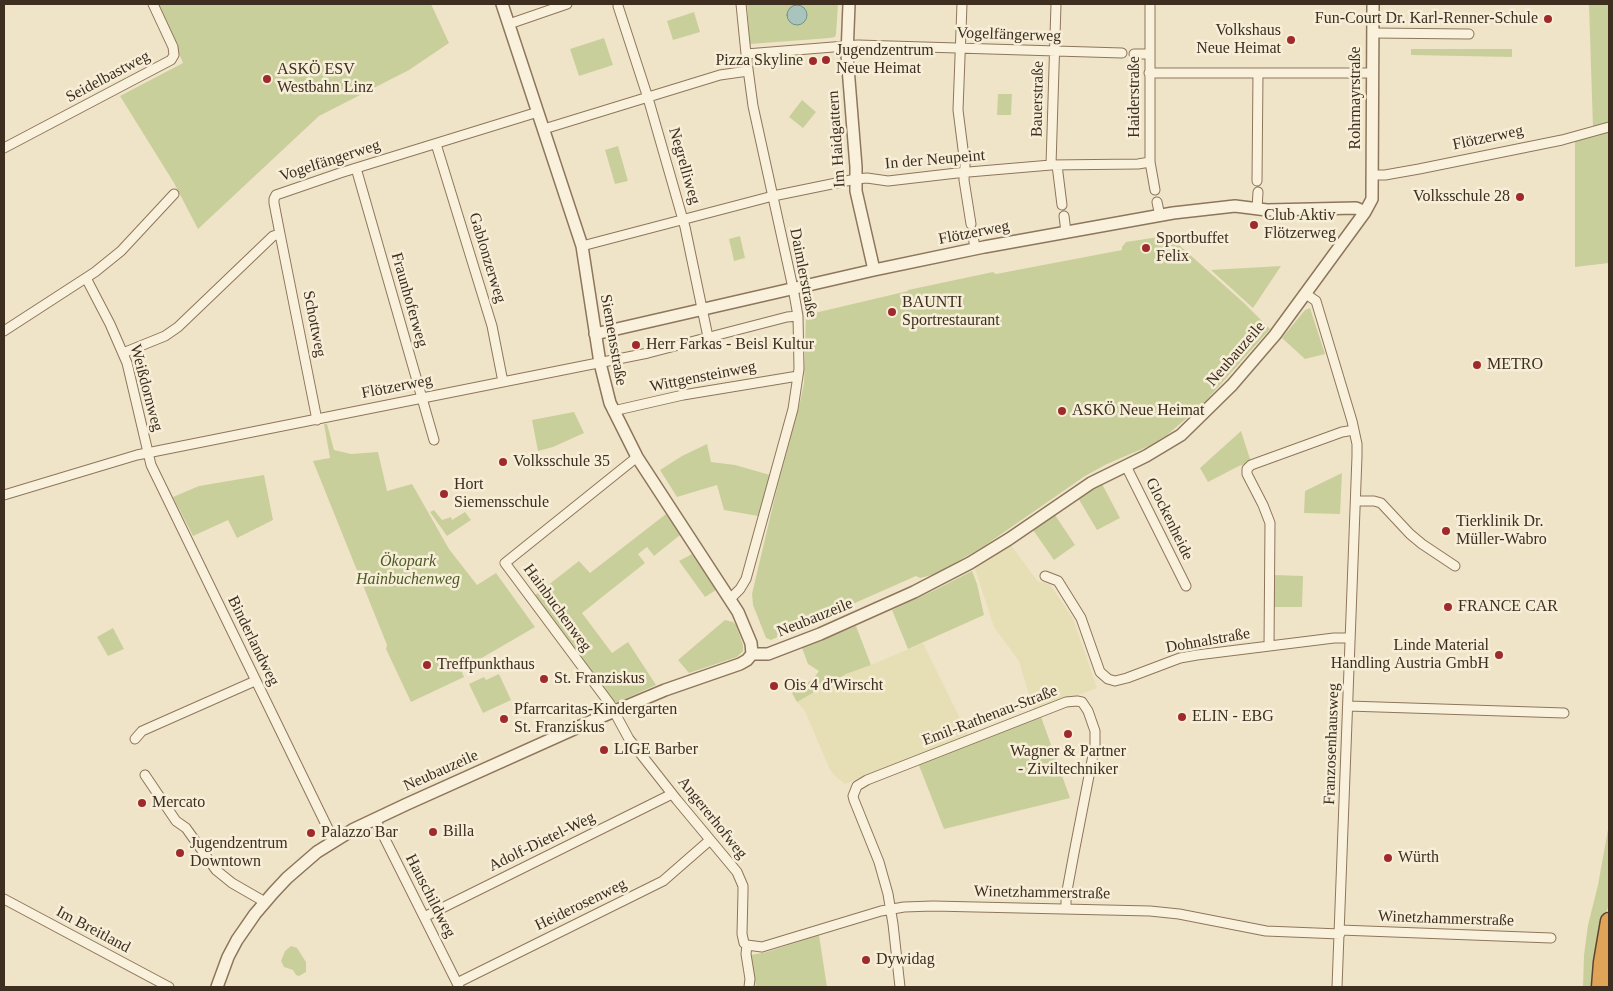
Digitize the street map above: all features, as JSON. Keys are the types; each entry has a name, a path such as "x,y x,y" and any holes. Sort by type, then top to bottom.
{"highway":[{"path":"1600,987 1609,921"}],"street":[{"name":"Seidelbastweg","path":"4,148 171,60 174,55 173,47 153,4"},
{"name":"Siemensstraße","path":"502,4 582,246 606,395 638,458 738,612 750,641 752,654"},
{"path":"509,24 567,4"},
{"name":"Daimlerstraße","path":"730,599 740,589 746,579 793,409 798,376 798,316 753,106 742,4"},
{"name":"Im Haidgattern","path":"849,4 847,46 856,191 874,270"},
{"path":"962,4 958,110 964,180 971,224"},
{"name":"Bauerstraße","path":"1056,4 1054,165 1062,205"},
{"name":"Haiderstraße","path":"1150,4 1150,162 1155,190"},
{"name":"Rohrmayrstraße","path":"1373,4 1373,192"},
{"name":"Negrelliweg","path":"618,6 648,98 683,220 708,337"},
{"path":"1373,33 1469,34"},
{"name":"Vogelfängerweg","path":"746,54 847,46 1122,53"},
{"path":"1134,54 1149,54"},
{"path":"544,130 720,75 748,71"},
{"path":"1149,73 1373,73"},
{"path":"1257,181 1258,73"},
{"name":"Vogelfängerweg","path":"280,234 274,203 276,195 356,168 538,112"},
{"name":"Flötzerweg","path":"1373,176 1419,169 1552,142 1609,127"},
{"name":"Gablonzerweg","path":"436,144 492,326 503,382"},
{"name":"In der Neupeint","path":"582,246 773,196 856,178 888,181 964,172 1054,165 1138,164 1150,162"},
{"name":"Fraunhoferweg","path":"356,168 434,440"},
{"path":"1257,209 1258,192"},
{"name":"Neubauzeile","path":"217,987 228,957 237,940 264,902 302,864 334,841 375,819 614,711 665,690 740,664 752,654 768,654 866,614 970,563 1090,483 1164,447 1195,423 1248,366 1287,320 1365,212 1372,199 1373,192"},
{"path":"4,331 95,272 121,250 174,194"},
{"path":"1157,202 1160,216"},
{"name":"Flötzerweg","path":"595,334 874,270 1066,232 1160,216 1235,206 1257,209 1356,208 1365,212"},
{"path":"1064,216 1066,232"},
{"path":"123,353 165,336 178,327 273,236 280,234"},
{"name":"Schottweg","path":"280,234 317,420"},
{"path":"973,235 976,249"},
{"name":"Weißdornweg","path":"86,278 123,353 134,388 148,453"},
{"name":"Franzosenhausweg","path":"1306,294 1316,301 1354,430 1357,456 1337,987"},
{"name":"Flötzerweg","path":"4,494 148,453 648,353 787,317 798,316"},
{"name":"Wittgensteinweg","path":"613,411 628,406 683,395 798,376"},
{"path":"1268,646 1270,523 1247,474 1247,469 1251,465 1342,432 1354,430"},
{"name":"Binderlandweg","path":"148,453 154,470 255,681 334,841"},
{"name":"Hainbuchenweg","path":"614,711 505,563 638,458"},
{"name":"Glockenheide","path":"1126,466 1186,586"},
{"path":"1356,501 1381,503 1410,534 1455,566"},
{"name":"Dohnalstraße","path":"1045,576 1058,581 1086,630 1100,672 1108,679 1115,681 1180,658 1334,638 1350,638"},
{"path":"135,739 142,731 255,681"},
{"name":"Emil-Rathenau-Straße","path":"891,909 879,862 854,800 857,786 867,780 1066,702 1077,701 1082,702 1088,711 1093,725 1095,746 1066,896 1066,909"},
{"path":"1348,706 1564,713"},
{"name":"Angererhofweg","path":"614,711 629,739 731,864 740,878 743,886 742,934 744,943 747,945 749,985"},
{"path":"145,775 176,821 186,828 216,870 232,883 264,902"},
{"name":"Adolf-Dietel-Weg","path":"424,918 672,794"},
{"name":"Hauschildweg","path":"375,819 458,985"},
{"name":"Heiderosenweg","path":"458,985 663,881 710,840"},
{"name":"Im Breitland","path":"4,899 168,987"},
{"name":"Winetzhammerstraße","path":"747,945 762,947 891,909 933,906 1150,911 1178,914 1266,930 1551,938"},
{"path":"891,909 900,987"}],"shaded area":[{"path":"1011,545 1038,582 1049,583 1073,619 1097,688 1034,712 1019,661 994,627 975,569"},
{"path":"923,643 969,737 917,759 905,760 845,784 830,770 805,711 797,702 846,674"}],"green space":[{"path":"158,4 431,4 449,43 409,70 319,116 198,229 174,183 120,96 183,63"},
{"path":"747,4 838,4 835,37 750,44"},
{"path":"1589,4 1609,4 1609,125 1593,128"},
{"path":"694,12 700,32 673,40 667,21"},
{"path":"604,38 613,65 579,76 570,49"},
{"path":"1411,49 1512,49 1512,57 1411,55"},
{"path":"998,94 1012,94 1011,115 997,115"},
{"path":"802,100 816,112 803,128 789,117"},
{"path":"1609,129 1609,263 1575,267 1575,142 1580,137"},
{"path":"618,146 628,181 615,184 605,150"},
{"path":"1178,234 1179,245 1270,329 1202,405 1167,435 1149,446 1107,464 1085,476 984,546 936,574 920,578 916,576 771,640 766,638 753,605 752,594 804,383 806,315 908,290 993,272 996,274 1122,250 1126,242"},
{"path":"740,236 745,258 734,261 729,239"},
{"path":"1281,266 1253,308 1211,270"},
{"path":"1310,308 1325,354 1305,359 1282,338 1305,310"},
{"path":"574,412 584,433 553,447 538,451 532,420"},
{"name":"Ökopark Hainbuchenweg","path":"324,424 327,424 334,450 351,454 378,452 387,491 412,484 449,549 477,585 496,573 535,627 461,670 464,677 411,702 386,649 387,645 313,461 330,458"},
{"path":"1241,431 1251,462 1208,482 1200,468"},
{"path":"707,444 711,462 735,465 770,475 758,516 724,510 717,485 677,497 660,470 682,456"},
{"path":"1342,473 1340,514 1304,513 1305,491"},
{"path":"264,475 273,520 237,538 228,520 193,536 173,497 199,486"},
{"path":"1102,484 1120,518 1097,530 1078,498"},
{"path":"434,510 442,520 451,517 452,520 465,512 471,520 447,536 430,512"},
{"path":"666,514 680,535 654,556 647,547 638,554 645,563 582,613 612,653 628,642 656,685 618,702 614,702 534,596 579,561 590,573"},
{"path":"1055,515 1075,545 1054,560 1033,530"},
{"path":"692,554 716,590 705,597 679,561"},
{"path":"972,571 984,615 908,649 892,610"},
{"path":"1274,575 1303,576 1302,607 1273,607"},
{"path":"725,620 736,625 743,645 743,651 737,657 689,673 678,660"},
{"path":"856,626 871,665 846,674 797,702 792,693 813,679 819,671 808,664 802,648"},
{"path":"113,628 124,649 108,656 97,637"},
{"path":"499,674 511,700 483,713 469,684 484,677 486,680"},
{"path":"1040,714 1070,798 944,829 918,763"},
{"path":"1609,824 1609,903 1604,922 1596,987 1583,987 1584,955 1588,925 1598,885"},
{"path":"819,935 827,987 756,987 751,955 767,952"},
{"path":"291,946 297,948 306,962 306,972 299,976 293,970 284,967 281,961 285,951"}],"water":[{"path":"797,5 804,8 807,15 804,22 797,25 790,22 787,15 790,8"}],"place":[{"name":"Fun-Court Dr. Karl-Renner-Schule","path":"1548,19"},
{"name":"Volkshaus Neue Heimat","path":"1291,40"},
{"name":"Jugendzentrum Neue Heimat","path":"826,60"},
{"name":"Pizza Skyline","path":"813,61"},
{"name":"ASKÖ ESV Westbahn Linz","path":"267,79"},
{"name":"Volksschule 28","path":"1520,197"},
{"name":"Club Aktiv Flötzerweg","path":"1254,225"},
{"name":"Sportbuffet Felix","path":"1146,248"},
{"name":"BAUNTI Sportrestaurant","path":"892,312"},
{"name":"Herr Farkas - Beisl Kultur","path":"636,345"},
{"name":"METRO","path":"1477,365"},
{"name":"ASKÖ Neue Heimat","path":"1062,411"},
{"name":"Volksschule 35","path":"503,462"},
{"name":"Hort Siemensschule","path":"444,494"},
{"name":"Tierklinik Dr. Müller-Wabro","path":"1446,531"},
{"name":"FRANCE CAR","path":"1448,607"},
{"name":"Linde Material Handling Austria GmbH","path":"1499,655"},
{"name":"Treffpunkthaus","path":"427,665"},
{"name":"St. Franziskus","path":"544,679"},
{"name":"Ois 4 d'Wirscht","path":"774,686"},
{"name":"ELIN - EBG","path":"1182,717"},
{"name":"Pfarrcaritas-Kindergarten St. Franziskus","path":"504,719"},
{"name":"Wagner & Partner - Ziviltechniker","path":"1068,734"},
{"name":"LIGE Barber","path":"604,750"},
{"name":"Mercato","path":"142,803"},
{"name":"Billa","path":"433,832"},
{"name":"Palazzo Bar","path":"311,833"},
{"name":"Jugendzentrum Downtown","path":"180,853"},
{"name":"Würth","path":"1388,858"},
{"name":"Dywidag","path":"866,960"}]}
